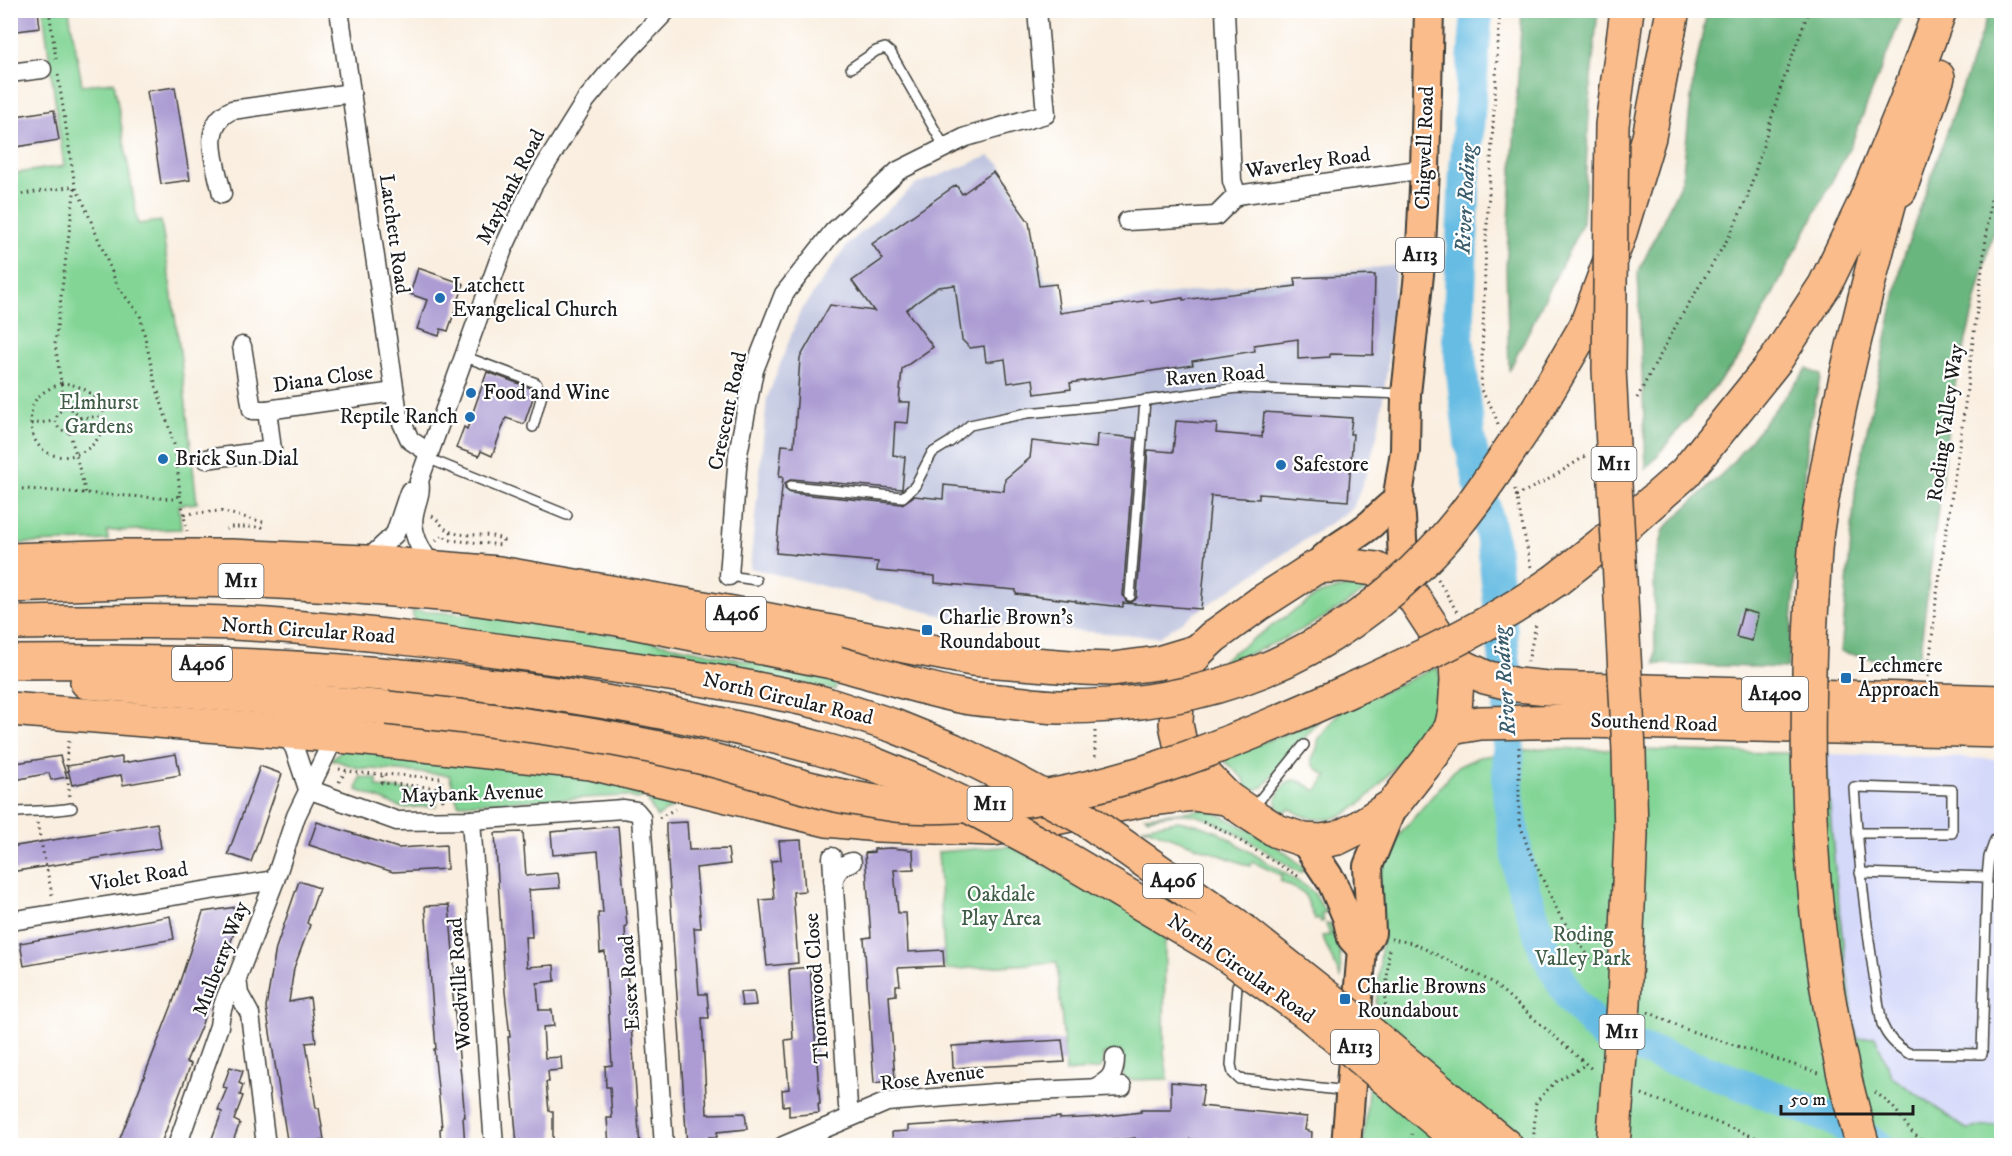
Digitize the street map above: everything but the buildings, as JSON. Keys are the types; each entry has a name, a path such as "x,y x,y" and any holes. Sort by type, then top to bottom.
{"highway":[{"name":"M11","path":"1613,1146 1625,993 1631,834 1629,751 1609,369 1612,125 1627,10"},
{"name":"M11","path":"10,586 182,580 260,581 471,597 618,619 837,663 960,696 1058,707 1140,702 1189,694 1246,678 1279,665 1342,630 1410,574 1434,550 1474,501 1538,410 1586,326 1619,236 1649,137 1673,10"},
{"name":"M11","path":"10,677 31,677 483,718 571,731 694,755 820,792 897,805 980,805 1046,798 1117,781 1282,721 1424,656 1497,619 1535,595 1626,525 1685,473 1776,360 1825,285 1864,204 1940,10"},
{"path":"1863,1146 1848,1096 1830,1013 1819,930 1811,844 1807,762 1812,598 1817,531 1859,314 1917,97 1947,10"},
{"path":"1859,314 1962,10"},
{"name":"A406","path":"10,560 124,556 232,556 432,567 523,577 733,613 972,659 1112,669 1158,663 1198,651"},
{"name":"A113","path":"1419,577 1342,565 1316,567 1260,603 1198,651 1182,680 1177,701 1176,724 1181,748 1197,767 1238,806 1276,831 1304,840 1323,841 1338,838 1393,805 1434,753 1466,725 1456,695 1456,663"},
{"path":"1419,577 1456,663"},
{"path":"13,623 53,610 270,602 386,600 452,602 471,597"},
{"name":"North Circular Road","path":"13,623 119,621 252,624 381,635 690,676 755,687 823,703 894,726 953,750 1085,819 1236,925 1343,1010 1506,1146"},
{"name":"North Circular Road","path":"10,662 80,661 249,665 393,675 574,697 741,728 871,763 970,807 1053,851 1221,951 1310,1015 1466,1146"},
{"name":"Southend Road","path":"1456,663 1485,677 1522,674 1548,688 1996,706"},
{"name":"Southend Road","path":"1466,725 1517,730 1996,706"},
{"path":"10,709 339,735 591,763 827,820 897,826 993,829 1142,800 1193,794 1238,806"}],"main road":[{"name":"Chigwell Road","path":"1419,577 1398,495 1405,451 1406,394 1420,265 1429,10"},
{"name":"A113","path":"1316,567 1326,554 1372,523 1388,506 1400,499"},
{"name":"A113","path":"1346,1146 1351,1092 1372,944 1368,866 1393,805"},
{"path":"1304,840 1332,882 1347,917 1352,938 1372,944"}],"street":[{"name":"Latchett Road","path":"339,10 398,414 410,440 427,455"},
{"name":"Maybank Road","path":"365,562 395,534 411,486 418,481 502,249 518,214 586,100 615,64 668,10"},
{"name":"Crescent Road","path":"729,576 738,454 754,369 784,294 833,232 898,171 966,137 1046,114 1037,10"},
{"name":"Waverley Road","path":"1225,10 1232,181 1238,195 1425,169"},
{"path":"10,73 42,69"},
{"path":"222,194 211,137 215,123 224,114 232,110 351,93"},
{"path":"1127,221 1216,216 1238,195"},
{"name":"Diana Close","path":"242,346 252,410 267,410 394,392"},
{"path":"206,459 272,450 267,410"},
{"name":"Maybank Road","path":"418,481 421,488 413,515 414,529 417,542 432,567"},
{"path":"282,731 294,747 308,789"},
{"name":"Mulberry Way","path":"177,1146 219,1026 229,989 237,978 275,880 296,816 308,789 339,735"},
{"name":"Maybank Avenue","path":"308,789 397,821 471,820 623,809 636,811 647,819"},
{"name":"Essex Road","path":"647,819 664,1146"},
{"name":"Woodville Road","path":"471,820 494,1146"},
{"name":"Thornwood Close","path":"832,857 848,1106 852,1115"},
{"path":"833,879 838,869 852,862"},
{"name":"Violet Road","path":"10,921 275,880"},
{"path":"237,978 239,994 250,1014 266,1146"},
{"path":"219,1026 234,1025 252,1031"},
{"path":"1095,1088 1110,1080 1115,1070 1114,1058"},
{"name":"Rose Avenue","path":"783,1146 887,1102 994,1093 1122,1087"}],"lane":[{"path":"851,68 876,51 885,48 891,53 944,146"},
{"path":"463,356 536,383 542,395 533,427"},
{"name":"Raven Road","path":"791,486 903,497 915,486 932,453 950,442 970,425 1027,413 1237,388 1406,394"},
{"path":"1130,596 1145,400"},
{"path":"427,455 567,515"},
{"path":"729,576 756,580"},
{"path":"1238,806 1304,745"},
{"path":"1857,833 1952,833 1952,790 1854,787 1857,833 1860,873 1871,966 1882,1024 1886,1035 1908,1053 1982,1054 1987,877 1989,857 1995,840 2001,842"},
{"path":"10,813 34,809 49,812 72,808"},
{"path":"1860,873 1987,877"},
{"path":"1237,986 1231,1065 1233,1073 1239,1079 1351,1092"}],"path":[{"path":"49,10 75,186 55,344 65,407"},
{"path":"1499,429 1481,390 1486,241 1500,10"},
{"path":"1634,404 1679,320 1730,235 1747,198 1781,87 1809,10"},
{"name":"Roding Valley Way","path":"1928,680 1936,600 1963,420 1991,199 2001,171"},
{"path":"10,196 75,186"},
{"path":"75,186 118,287 140,315 155,382 176,451 186,529"},
{"path":"61,383 78,386 91,392 99,402 104,416 103,429 96,441 90,448 75,456 55,457 39,447 31,424 32,408 37,398 61,383"},
{"path":"65,407 74,410 80,418"},
{"path":"65,407 58,413 55,422 59,429 70,433"},
{"path":"80,418 104,416"},
{"path":"70,433 78,425 80,418"},
{"path":"31,424 55,422"},
{"path":"70,433 86,494"},
{"path":"1516,496 1551,478 1590,453"},
{"path":"1514,484 1532,574"},
{"path":"10,488 173,499 180,495"},
{"path":"185,514 220,511 263,522 261,527 230,527 223,532"},
{"path":"424,515 434,517 448,531 495,536 503,540 503,555"},
{"path":"443,535 449,540 503,545"},
{"path":"1419,577 1459,615"},
{"path":"1522,674 1536,623"},
{"path":"1095,730 1095,765"},
{"path":"1517,730 1520,821 1528,848 1560,916 1605,979"},
{"path":"72,733 67,748 66,765 72,808"},
{"path":"337,787 346,771 441,778 444,805"},
{"path":"382,774 382,783 442,788"},
{"path":"647,819 684,804"},
{"path":"34,809 56,913"},
{"path":"1194,819 1220,828 1303,879"},
{"path":"1384,1021 1390,938"},
{"path":"1372,944 1390,938 1413,943 1492,982 1594,1071"},
{"path":"1644,1010 1686,1029 1814,1073 1823,1074"},
{"path":"1533,1146 1536,1102 1555,1082 1585,1065"},
{"path":"1870,1088 1892,1106 1919,1140 1934,1146"},
{"path":"1638,1092 1778,1146"}],"shaded area":[{"path":"989,156 1000,164 1033,231 1045,281 1057,279 1065,308 1396,265 1387,370 1378,432 1367,472 1353,508 1159,637 972,623 750,568 767,398 800,312 848,244 915,185"},
{"path":"1826,754 2001,759 2001,1124 1967,1129 1892,1077 1875,1036 1857,1039 1837,905"}],"green space":[{"name":"Elmhurst Gardens","path":"43,11 69,11 82,85 114,82 138,224 161,221 180,351 197,503 179,505 181,529 107,531 108,540 11,544 10,174 64,166"},
{"path":"1522,11 1598,11 1591,79 1583,222 1509,371 1506,268"},
{"path":"1707,11 1904,11 1851,145 1741,355 1646,469 1638,273 1682,180 1693,81"},
{"path":"1989,11 2001,11 2001,200 1952,396 1918,668 1841,652 1856,483 1903,258"},
{"path":"1807,369 1821,375 1809,428 1788,668 1655,664 1654,568 1664,529 1728,468"},
{"path":"1372,586 1298,632 1260,650 1219,665 1225,658 1319,594 1346,587"},
{"path":"412,611 519,619 572,627 678,646 837,680 835,690 421,628 414,620"},
{"path":"1437,667 1442,701 1436,718 1379,786 1354,809 1340,816 1325,819 1308,817 1290,809 1285,812 1278,807 1276,799 1288,781 1303,783 1316,791 1327,776 1318,770 1312,758 1318,740 1339,712"},
{"path":"1319,721 1263,787 1254,790 1246,787 1244,779 1221,758"},
{"name":"Roding Valley Park","path":"1543,748 1826,754 1838,897 1857,1039 1875,1036 1892,1077 1967,1129 2002,1124 2001,1146 1363,1146 1382,939 1379,874 1389,847 1457,767 1479,757"},
{"path":"342,750 491,756 655,794 637,799 626,796 458,804 449,775 358,768 331,759"},
{"path":"360,777 377,779 377,787 436,793 437,806 402,808 357,790"},
{"path":"654,799 678,804 657,817 648,802"},
{"path":"1207,809 1259,835 1305,869 1300,873 1228,829 1198,816 1180,814 1148,818 1145,816"},
{"path":"1177,821 1196,824 1218,832 1307,887 1314,893 1326,913 1321,914 1324,921 1321,922 1319,918 1315,919 1304,893 1280,881 1282,876 1253,862 1250,866 1143,827"},
{"name":"Oakdale Play Area","path":"1010,846 1165,930 1164,1052 1168,1079 1124,1080 1121,1052 1103,1054 1103,1064 1100,1069 1066,1072 1057,962 945,970 938,852"},
{"path":"1330,923 1340,953 1341,979 1322,936 1330,935 1326,924"}],"waterway":[{"name":"River Roding","path":"1477,10 1465,169 1458,339 1470,442 1493,544 1509,703 1508,794 1520,877 1545,951 1571,999 1602,1033 1830,1118 1877,1145"}],"place":[{"name":"Latchett Evangelical Church","path":"440,298"},
{"name":"Food and Wine","path":"471,393"},
{"name":"Reptile Ranch","path":"470,417"},
{"name":"Brick Sun Dial","path":"163,459"},
{"name":"Safestore","path":"1281,465"},
{"name":"Charlie Brown's Roundabout","path":"927,630"},
{"name":"Lechmere Approach","path":"1846,678"},
{"name":"Charlie Browns Roundabout","path":"1345,999"}]}
